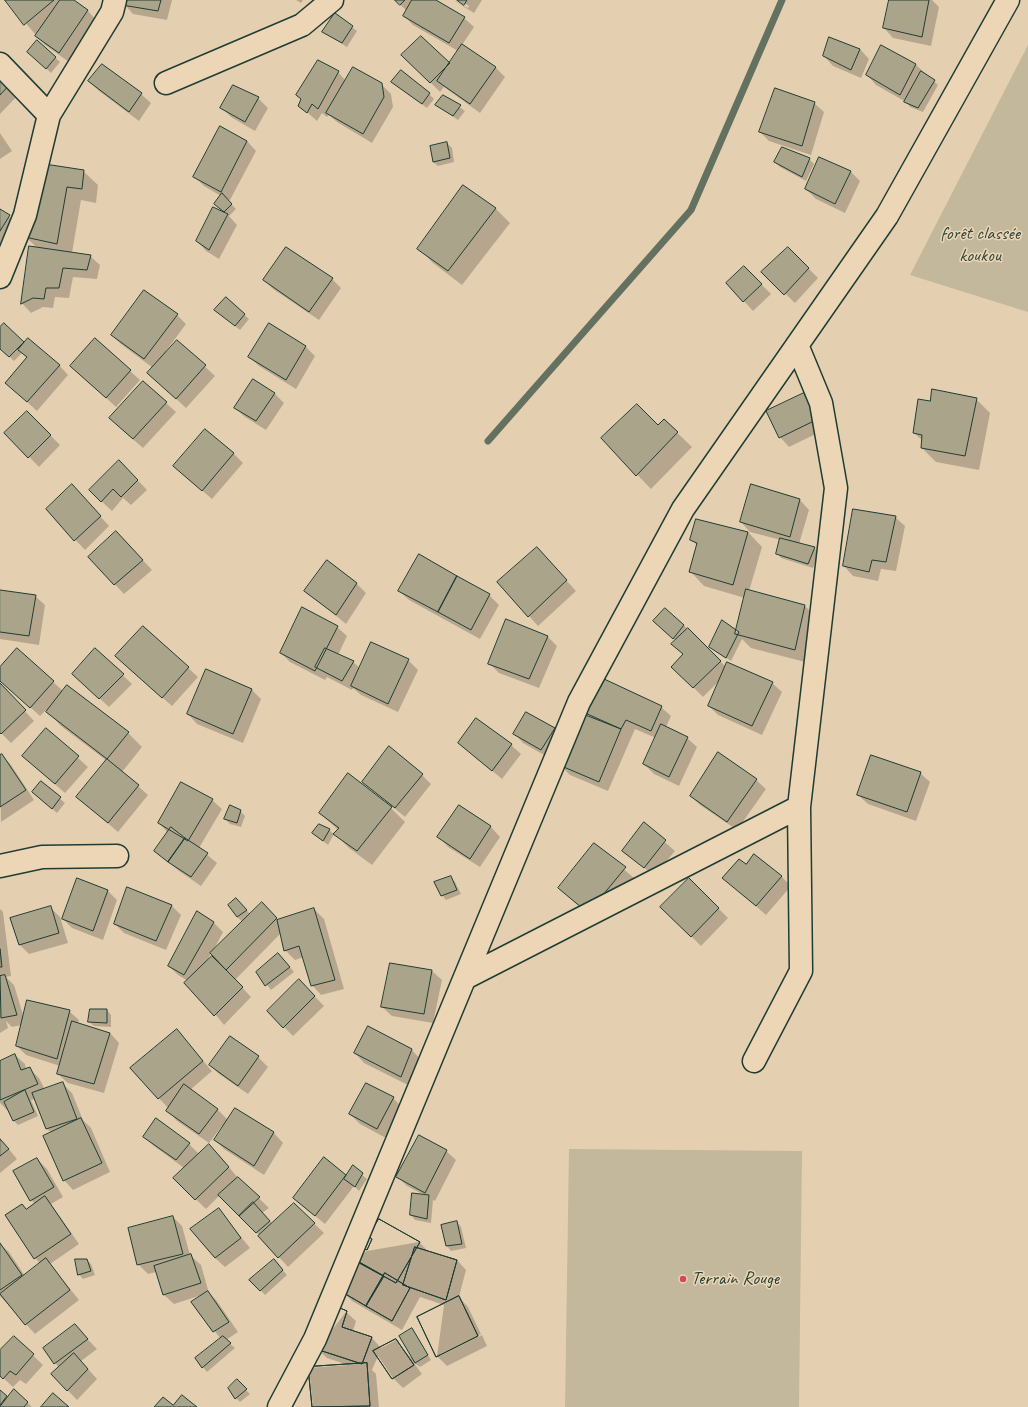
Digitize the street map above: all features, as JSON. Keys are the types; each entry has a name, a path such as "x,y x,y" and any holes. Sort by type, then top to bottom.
{"street":[{"path":"0,278 25,215 49,115 112,12 115,0"},
{"path":"166,83 302,25 332,0"},
{"path":"279,1407 315,1339 579,702 683,509 887,216 1008,0"},
{"path":"0,64 49,115"},
{"path":"754,1060 801,971 799,807 836,488 821,403 797,345"},
{"path":"465,978 799,807"},
{"path":"0,866 42,857 117,856"}],"green space":[{"name":"forêt classée koukou","path":"1028,45 1028,312 910,275"},
{"name":"Terrain Rouge","path":"569,1149 802,1151 799,1407 565,1407"}],"building":[{"path":"5,0 54,0 24,25"},
{"path":"60,0 74,0 88,10 59,53 35,36"},
{"path":"123,0 161,0 158,11 122,5"},
{"path":"395,0 405,0 400,5"},
{"path":"412,0 436,0 465,17 449,43 403,16"},
{"path":"457,0 467,0 464,5"},
{"path":"889,0 929,0 922,37 883,28"},
{"path":"335,13 353,26 342,43 322,32"},
{"path":"421,36 450,63 430,83 401,55"},
{"path":"829,37 860,49 851,70 823,56"},
{"path":"37,40 56,57 46,69 27,52"},
{"path":"462,44 496,67 470,104 437,81"},
{"path":"881,45 916,64 900,95 866,75"},
{"path":"318,60 339,71 318,109 312,104 307,113 298,106 301,99 296,95"},
{"path":"102,64 142,93 129,112 88,81"},
{"path":"353,67 382,83 384,97 363,134 326,113"},
{"path":"401,70 430,93 422,104 391,82"},
{"path":"921,71 935,80 918,108 904,102"},
{"path":"0,72 12,82 0,95"},
{"path":"233,85 259,97 245,122 220,108"},
{"path":"775,88 815,102 802,146 759,132"},
{"path":"443,95 461,105 453,116 435,105"},
{"path":"220,126 247,141 221,192 193,177"},
{"path":"447,142 450,158 433,162 430,146"},
{"path":"782,147 810,158 802,177 774,162"},
{"path":"819,157 851,171 835,204 805,189"},
{"path":"38,163 84,170 82,189 67,187 57,244 25,237"},
{"path":"463,185 496,208 448,271 417,249"},
{"path":"222,193 232,204 224,212 214,204"},
{"path":"213,207 228,214 209,250 196,241"},
{"path":"0,209 10,215 0,231"},
{"path":"29,246 91,255 87,270 63,268 59,288 46,288 44,299 33,298 21,304"},
{"path":"286,247 333,278 309,312 263,280"},
{"path":"788,247 809,268 784,295 761,272"},
{"path":"744,266 762,284 743,302 726,283"},
{"path":"144,290 178,314 144,359 111,335"},
{"path":"226,297 245,314 235,326 214,310"},
{"path":"4,323 24,342 9,357 0,349 0,327"},
{"path":"269,323 306,346 286,380 248,357"},
{"path":"28,338 60,365 27,402 5,383 27,357 18,350"},
{"path":"95,338 131,370 106,398 70,366"},
{"path":"177,340 206,365 176,399 147,373"},
{"path":"253,379 275,393 256,421 234,408"},
{"path":"143,381 167,402 133,439 109,418"},
{"path":"932,389 977,398 965,456 921,448 922,435 913,433 918,399 930,401"},
{"path":"804,393 818,419 779,438 766,411"},
{"path":"637,404 658,425 664,419 678,432 636,476 601,438"},
{"path":"27,411 51,435 28,458 4,433"},
{"path":"205,429 234,453 202,491 173,466"},
{"path":"119,460 138,480 121,497 113,489 101,502 89,490"},
{"path":"72,484 101,516 74,541 46,509"},
{"path":"751,484 800,499 790,537 740,522"},
{"path":"853,509 896,516 886,562 872,560 869,572 843,566"},
{"path":"696,519 748,532 733,585 689,572 697,543 690,540"},
{"path":"116,531 143,560 114,585 88,557"},
{"path":"780,538 815,547 808,564 776,554"},
{"path":"537,547 567,580 528,617 497,582"},
{"path":"419,554 457,576 438,612 398,591"},
{"path":"327,560 357,583 336,615 304,591"},
{"path":"457,576 490,594 471,630 438,612"},
{"path":"746,589 805,605 795,650 735,634"},
{"path":"0,590 36,595 29,636 0,632"},
{"path":"302,607 338,626 315,671 280,653"},
{"path":"665,608 684,625 673,639 653,621"},
{"path":"506,619 548,636 529,679 488,664"},
{"path":"722,620 739,632 726,658 709,647"},
{"path":"143,626 189,667 162,698 115,656"},
{"path":"688,628 721,661 693,688 671,667 683,654 671,644"},
{"path":"371,642 409,659 388,704 351,686"},
{"path":"17,648 54,681 30,708 0,681 0,667"},
{"path":"95,648 124,674 99,699 72,674"},
{"path":"325,648 354,661 342,681 315,667"},
{"path":"727,662 773,682 752,726 708,706"},
{"path":"206,669 252,689 233,734 187,714"},
{"path":"602,678 662,706 651,731 626,720 621,729 585,713"},
{"path":"0,683 26,710 1,734 0,733"},
{"path":"67,685 129,732 107,759 46,712"},
{"path":"526,712 555,728 541,750 513,734"},
{"path":"583,714 621,729 599,782 559,765"},
{"path":"476,718 512,744 492,771 458,743"},
{"path":"661,724 688,737 669,777 643,764"},
{"path":"46,728 79,756 55,784 22,756"},
{"path":"389,746 423,774 395,808 362,782"},
{"path":"718,752 757,779 727,822 690,796"},
{"path":"2,754 26,790 0,807 0,755"},
{"path":"871,755 921,772 907,812 857,795"},
{"path":"107,759 139,785 108,823 76,797"},
{"path":"348,773 392,807 357,851 333,834 339,828 319,813"},
{"path":"41,781 61,797 52,809 32,792"},
{"path":"181,782 213,799 188,841 158,823"},
{"path":"230,805 241,810 237,823 224,819"},
{"path":"459,805 491,826 470,859 437,837"},
{"path":"644,822 666,840 644,868 622,851"},
{"path":"319,824 330,829 323,841 312,833"},
{"path":"171,827 185,838 168,862 154,851"},
{"path":"185,838 208,853 191,877 168,862"},
{"path":"594,843 626,867 588,913 558,888"},
{"path":"754,854 782,876 756,906 722,878 739,859 746,864"},
{"path":"451,876 457,890 441,896 434,882"},
{"path":"77,878 108,890 93,931 62,919"},
{"path":"689,878 719,908 691,937 660,907"},
{"path":"127,887 172,905 156,941 114,924"},
{"path":"236,898 247,910 237,917 228,905"},
{"path":"262,902 277,918 226,970 210,953"},
{"path":"51,906 59,933 19,945 10,918"},
{"path":"314,908 335,980 311,986 299,946 284,951 277,920"},
{"path":"197,911 214,922 184,975 168,966"},
{"path":"0,949 2,967 0,967"},
{"path":"278,953 290,967 265,986 256,972"},
{"path":"212,956 243,987 214,1016 184,983"},
{"path":"390,963 432,970 424,1014 381,1007"},
{"path":"5,975 17,1015 1,1018 0,976"},
{"path":"299,979 315,996 283,1028 267,1011"},
{"path":"27,1000 70,1010 57,1059 16,1046"},
{"path":"90,1009 107,1009 107,1023 88,1022"},
{"path":"72,1021 110,1033 94,1084 57,1074"},
{"path":"368,1026 412,1049 401,1077 354,1053"},
{"path":"177,1029 203,1061 158,1099 130,1068"},
{"path":"230,1036 259,1056 238,1086 209,1065"},
{"path":"15,1054 21,1070 30,1067 38,1084 0,1100 0,1061"},
{"path":"63,1082 77,1119 46,1129 32,1093"},
{"path":"366,1083 394,1097 377,1129 349,1114"},
{"path":"184,1084 218,1109 199,1134 166,1111"},
{"path":"25,1090 34,1112 13,1121 4,1102"},
{"path":"235,1108 274,1132 254,1166 214,1140"},
{"path":"81,1118 102,1163 63,1181 43,1136"},
{"path":"156,1118 190,1143 176,1160 143,1137"},
{"path":"419,1135 447,1150 425,1193 396,1177"},
{"path":"0,1139 9,1149 0,1156"},
{"path":"209,1144 229,1167 195,1200 173,1178"},
{"path":"324,1157 346,1175 315,1216 293,1198"},
{"path":"37,1158 54,1187 30,1201 13,1171"},
{"path":"353,1165 363,1173 355,1187 344,1179"},
{"path":"238,1177 260,1197 239,1216 218,1195"},
{"path":"412,1193 429,1195 427,1219 410,1215"},
{"path":"45,1196 71,1234 34,1259 5,1215 22,1204 26,1209"},
{"path":"253,1202 270,1221 256,1233 239,1216"},
{"path":"294,1203 315,1223 278,1258 258,1236"},
{"path":"219,1208 241,1238 215,1258 190,1229"},
{"path":"173,1216 183,1254 137,1265 128,1228"},
{"path":"379,1219 420,1242 396,1283 352,1259 361,1246 367,1250 372,1239 368,1236"},
{"path":"379,1219 420,1242 396,1283 352,1259 361,1246 367,1250 372,1239 368,1236"},
{"path":"457,1221 462,1244 446,1246 441,1225"},
{"path":"0,1243 22,1275 0,1290"},
{"path":"415,1247 457,1260 446,1300 403,1285"},
{"path":"415,1247 457,1260 446,1300 403,1285"},
{"path":"191,1254 201,1283 163,1295 154,1266"},
{"path":"46,1258 70,1290 25,1325 0,1294"},
{"path":"75,1259 87,1259 91,1271 78,1275"},
{"path":"274,1259 283,1270 260,1291 249,1280"},
{"path":"359,1262 384,1276 366,1306 342,1292"},
{"path":"359,1262 384,1276 366,1306 342,1292"},
{"path":"385,1273 410,1288 392,1321 366,1306"},
{"path":"385,1273 410,1288 392,1321 366,1306"},
{"path":"208,1291 229,1322 213,1332 191,1302"},
{"path":"459,1296 478,1336 436,1357 417,1317"},
{"path":"459,1296 478,1336 436,1357 417,1317"},
{"path":"333,1305 347,1311 342,1327 372,1337 362,1364 316,1349"},
{"path":"333,1305 347,1311 342,1327 372,1337 362,1364 316,1349"},
{"path":"75,1324 88,1339 54,1364 43,1348"},
{"path":"412,1328 428,1355 415,1363 399,1336"},
{"path":"14,1336 34,1354 16,1375 10,1371 3,1379 0,1376 0,1350"},
{"path":"223,1336 231,1343 202,1368 195,1358"},
{"path":"396,1339 414,1365 392,1379 373,1351"},
{"path":"396,1339 414,1365 392,1379 373,1351"},
{"path":"74,1353 88,1369 67,1391 51,1374"},
{"path":"367,1363 370,1406 312,1407 308,1367"},
{"path":"367,1363 370,1406 312,1407 308,1367"},
{"path":"237,1379 247,1389 235,1399 228,1388"},
{"path":"14,1389 28,1402 24,1407 0,1407"},
{"path":"0,1390 7,1396 0,1405"},
{"path":"53,1393 69,1407 41,1407"},
{"path":"182,1395 197,1407 154,1407 163,1397 173,1405"}],"waterway":[{"path":"488,441 691,210 782,0"}],"place":[{"name":"Terrain Rouge","path":"683,1279"}]}
